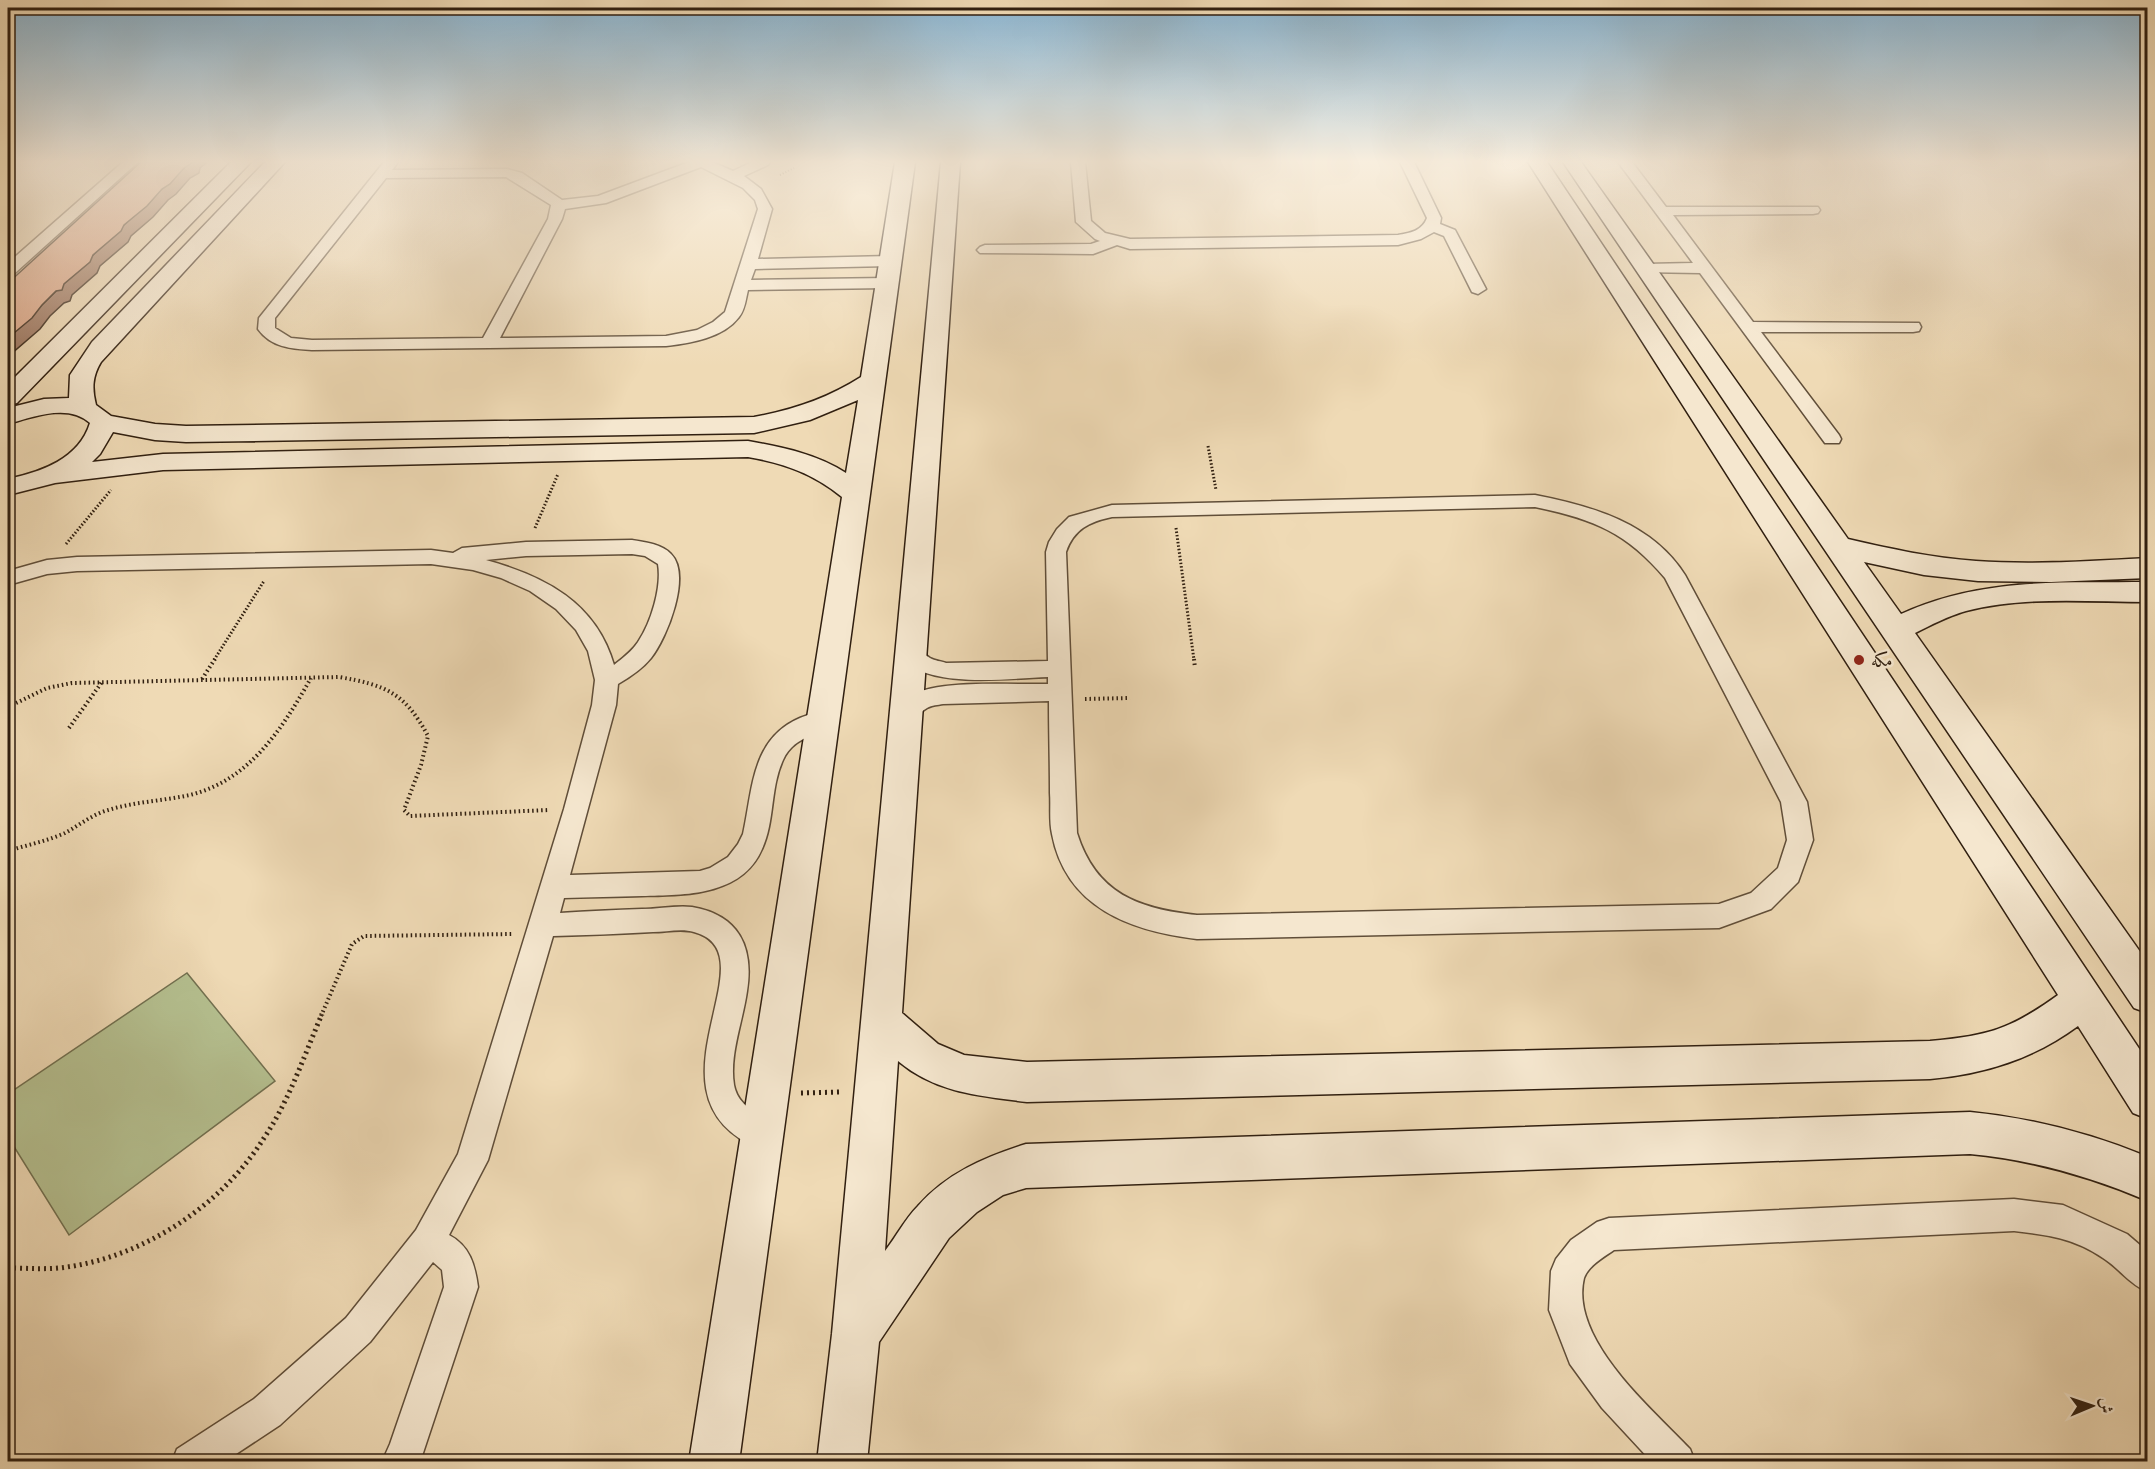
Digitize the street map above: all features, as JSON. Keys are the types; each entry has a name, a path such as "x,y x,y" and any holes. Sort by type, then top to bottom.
{"street":[{"path":"8,271 54,231"},
{"path":"8,398 173,231"},
{"path":"50,475 74,462 91,448 101,435 79,389 84,369 100,347 210,231"},
{"path":"336,231 267,318 266,329 274,338 312,345 687,339 708,333 723,324 733,314 759,231"},
{"path":"489,343 549,231"},
{"path":"714,1461 888,272 908,231"},
{"path":"842,1461 856,1334 910,653 922,231"},
{"path":"1091,231 1114,241 1130,244 1398,240 1419,235 1425,231"},
{"path":"1444,231 1450,233 1478,289"},
{"path":"1580,231 2148,1099"},
{"path":"1624,231 1645,258 1690,332 2148,996"},
{"path":"1677,231 1832,439"},
{"path":"985,250 1093,249 1114,241"},
{"path":"1675,252 1693,252"},
{"path":"1645,258 1705,268"},
{"path":"749,264 888,272"},
{"path":"742,285 888,272"},
{"path":"1749,327 1913,327"},
{"path":"1649,333 1690,332"},
{"path":"8,416 44,407 66,406 155,432 186,434 754,425 821,410 849,397 872,381"},
{"path":"8,487 50,475 163,462 748,449 781,454 810,463 836,477 856,494"},
{"path":"1535,501 1577,509 1617,525 1650,548 1674,575 1794,802 1800,840 1788,874 1761,901 1719,916 1197,927 1159,923 1122,910 1093,889 1073,862 1064,832 1056,552 1060,537 1072,524 1090,515 1112,511 1219,508 1535,501"},
{"path":"1837,546 1916,564 1989,572 2148,568"},
{"path":"8,578 47,567 76,564 431,557 526,549 632,547 648,550 661,555 669,565 670,576 655,633 637,659 607,680"},
{"path":"190,1461 267,1412 358,1330 428,1242 472,1160 577,809 604,705 607,680 594,643 584,625 564,604 538,586 508,573 474,564 431,557"},
{"path":"1895,630 1948,607 1976,599 2008,595 2148,592"},
{"path":"910,653 924,665 946,671 1060,687"},
{"path":"904,715 920,701 943,695 1060,687"},
{"path":"554,887 696,884 720,876 740,862 753,844 769,764 780,744 798,729 823,719"},
{"path":"541,930 692,920 713,926 728,939 735,957 735,978 722,1050 719,1084 732,1115 762,1135"},
{"path":"881,1021 924,1057 961,1074 1027,1082 1930,1060 2000,1049 2030,1036 2083,1000"},
{"path":"856,1334 933,1222 961,1196 984,1182 1026,1166 1970,1133 2013,1136 2060,1146 2108,1161 2148,1179"},
{"path":"1677,1461 1615,1395 1582,1352 1566,1310 1568,1271 1583,1252 1609,1234 2014,1215 2063,1221 2115,1246 2148,1275"},
{"path":"400,1461 405,1454 461,1287 459,1268 451,1254 428,1242"}],"path":[{"path":"1208,446 1219,508"},
{"path":"526,549 558,474"},
{"path":"47,567 114,487"},
{"path":"1174,510 1195,668"},
{"path":"202,680 277,560"},
{"path":"8,707 47,688 72,683 339,677 372,682 399,694 416,713 428,736 421,765 404,810 410,816 577,809"},
{"path":"8,851 63,834 82,821 103,812 203,791 231,777 271,744 285,726 311,678"},
{"path":"69,728 102,682"},
{"path":"1060,687 1130,698"},
{"path":"8,1268 66,1267 103,1259 141,1244 177,1224 211,1199 239,1171 263,1142 279,1112 352,944 358,939 371,934 541,930"},
{"path":"768,1094 875,1091"}],"green space":[{"path":"187,973 275,1081 69,1235 8,1137 8,1094"}],"building":[{"path":"66,231 121,231 64,284 62,290 56,291 32,318 8,338 8,283"}],"place":[{"name":"مكه","path":"1859,660"}]}
